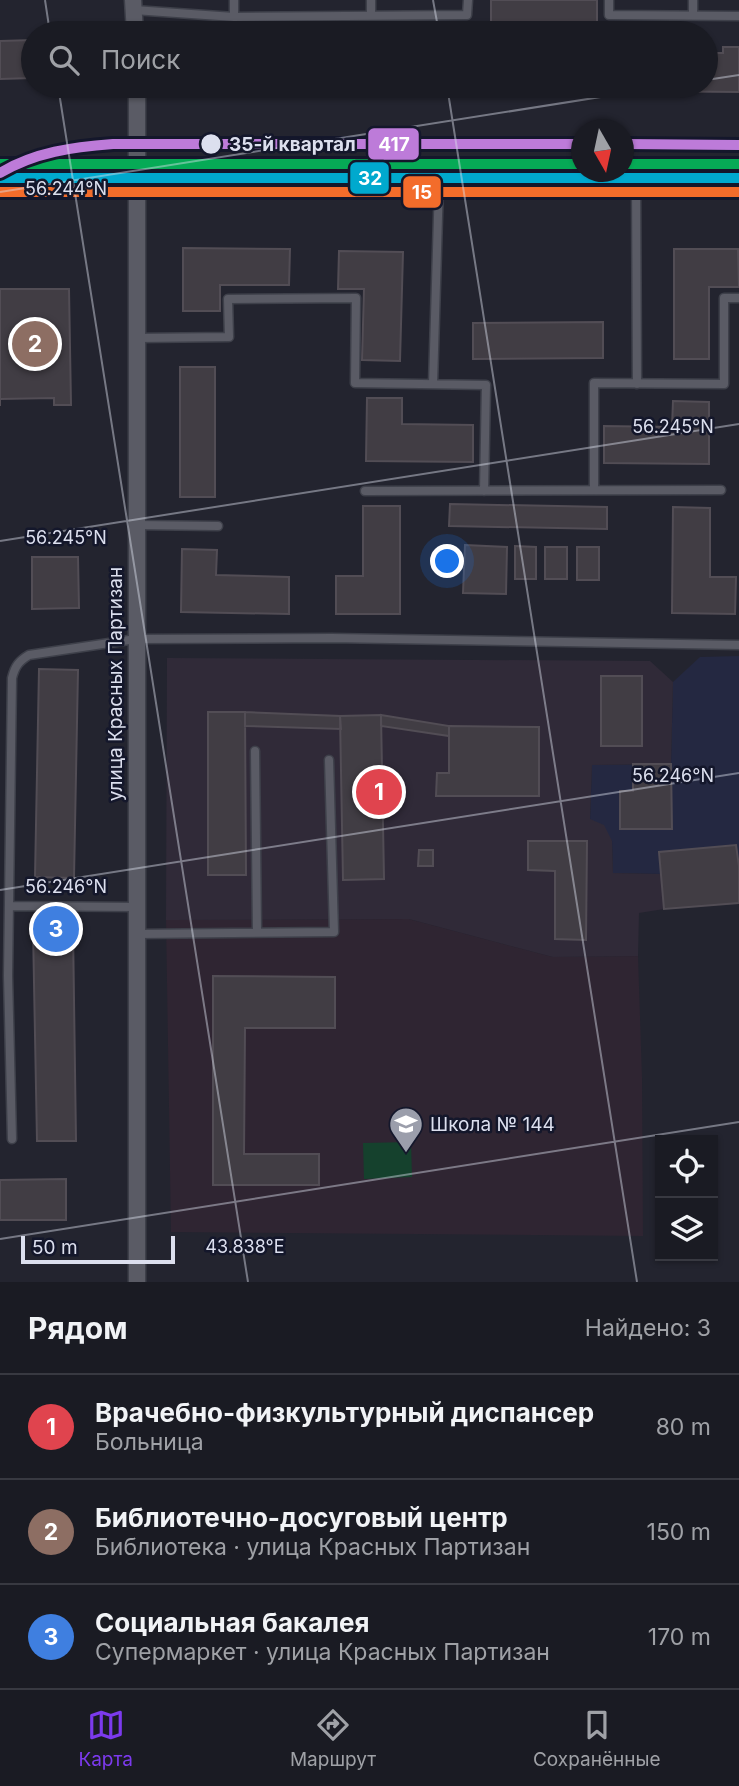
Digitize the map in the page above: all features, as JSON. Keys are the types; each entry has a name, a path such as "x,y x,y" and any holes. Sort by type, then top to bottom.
{"main road":[{"path":"0,178 739,178"}],"street":[{"name":"улица Красных Партизан","path":"137,1282 138,98"}],"lane":[{"path":"234,0 234,17"},
{"path":"371,0 371,16"},
{"path":"133,5 234,17 467,15 468,0"},
{"path":"609,0 609,15 739,16"},
{"path":"693,0 693,15"},
{"path":"433,384 439,177"},
{"path":"636,178 637,384"},
{"path":"137,338 229,337 228,299 356,298 355,383 486,385 484,491"},
{"path":"594,490 594,383 724,384 724,298 739,298"},
{"path":"365,491 721,490"},
{"path":"136,525 218,526"},
{"path":"12,1139 8,976 12,678 20,661 29,655 136,639 332,638 739,645"},
{"path":"255,751 257,932"},
{"path":"136,934 334,932 329,760"},
{"path":"10,906 136,907"}],"shaded area":[{"path":"739,656 739,903 664,909 661,874 613,873 612,841 590,820 592,765 671,764 673,682 700,657"},
{"path":"167,658 650,661 673,682 671,764 592,765 590,819 604,825 612,841 613,873 661,874 664,909 639,913 638,956 553,957 409,919 166,920"},
{"name":"Школа № 144","path":"409,919 553,957 638,956 643,1236 171,1232 166,920"}],"green space":[{"path":"411,1142 412,1177 364,1179 363,1143"}],"building":[{"path":"491,0 597,0 597,21 491,21"},
{"path":"21,40 21,78 0,79 0,41"},
{"path":"723,47 739,47 739,92 718,92 718,53 723,53"},
{"path":"183,248 290,249 289,285 220,285 220,311 183,311"},
{"path":"674,249 738,249 739,287 709,287 709,359 674,359"},
{"path":"339,251 403,252 400,361 362,360 364,289 338,289"},
{"path":"0,289 69,289 71,405 54,405 54,398 0,399"},
{"path":"603,322 603,358 473,359 473,323"},
{"path":"180,367 215,367 215,497 180,497"},
{"path":"367,398 402,398 402,424 473,425 473,462 366,461"},
{"path":"673,401 709,402 709,464 604,463 604,426 672,427"},
{"path":"450,504 607,507 607,529 449,526"},
{"path":"363,506 400,506 400,614 336,614 336,576 363,576"},
{"path":"673,507 710,508 710,577 736,577 735,614 672,613"},
{"path":"465,545 507,547 506,594 463,593"},
{"path":"515,546 536,547 536,579 515,579"},
{"path":"545,547 567,547 567,579 545,579"},
{"path":"577,547 599,547 599,580 577,580"},
{"path":"182,549 217,550 216,575 289,577 289,614 181,612"},
{"path":"32,557 78,557 79,608 32,609"},
{"path":"39,669 78,670 74,878 35,877"},
{"path":"601,676 642,676 642,746 601,746"},
{"path":"208,712 245,712 246,875 208,875"},
{"path":"245,712 340,716 341,729 245,726"},
{"path":"381,715 449,726 449,736 381,726"},
{"path":"381,715 384,879 343,880 340,716"},
{"path":"449,726 539,727 539,796 436,796 437,773 449,773"},
{"path":"633,764 671,764 672,829 620,829 620,791 633,791"},
{"path":"528,841 587,841 586,940 555,939 555,871 528,870"},
{"path":"736,845 739,903 664,909 659,852"},
{"path":"419,850 433,850 433,866 418,866"},
{"path":"33,929 73,929 76,1141 37,1141"},
{"path":"213,976 335,977 335,1028 245,1028 244,1154 319,1154 319,1185 213,1185"},
{"path":"66,1179 66,1220 0,1220 0,1180"}],"transit line":[{"name":"417","path":"0,173 27,160 55,152 113,144 571,144"},
{"name":"417","path":"634,144 739,145"},
{"path":"0,164 571,164"},
{"path":"634,164 739,164"},
{"name":"32","path":"0,178 739,178"},
{"name":"15","path":"0,192 739,192"}],"place":[{"name":"35-й квартал","path":"211,144"},
{"name":"Библиотечно-досуговый центр","path":"35,344"},
{"name":"Врачебно-физкультурный диспансер","path":"379,792"},
{"name":"Социальная бакалея","path":"56,929"},
{"name":"Школа № 144","path":"406,1154"}]}
